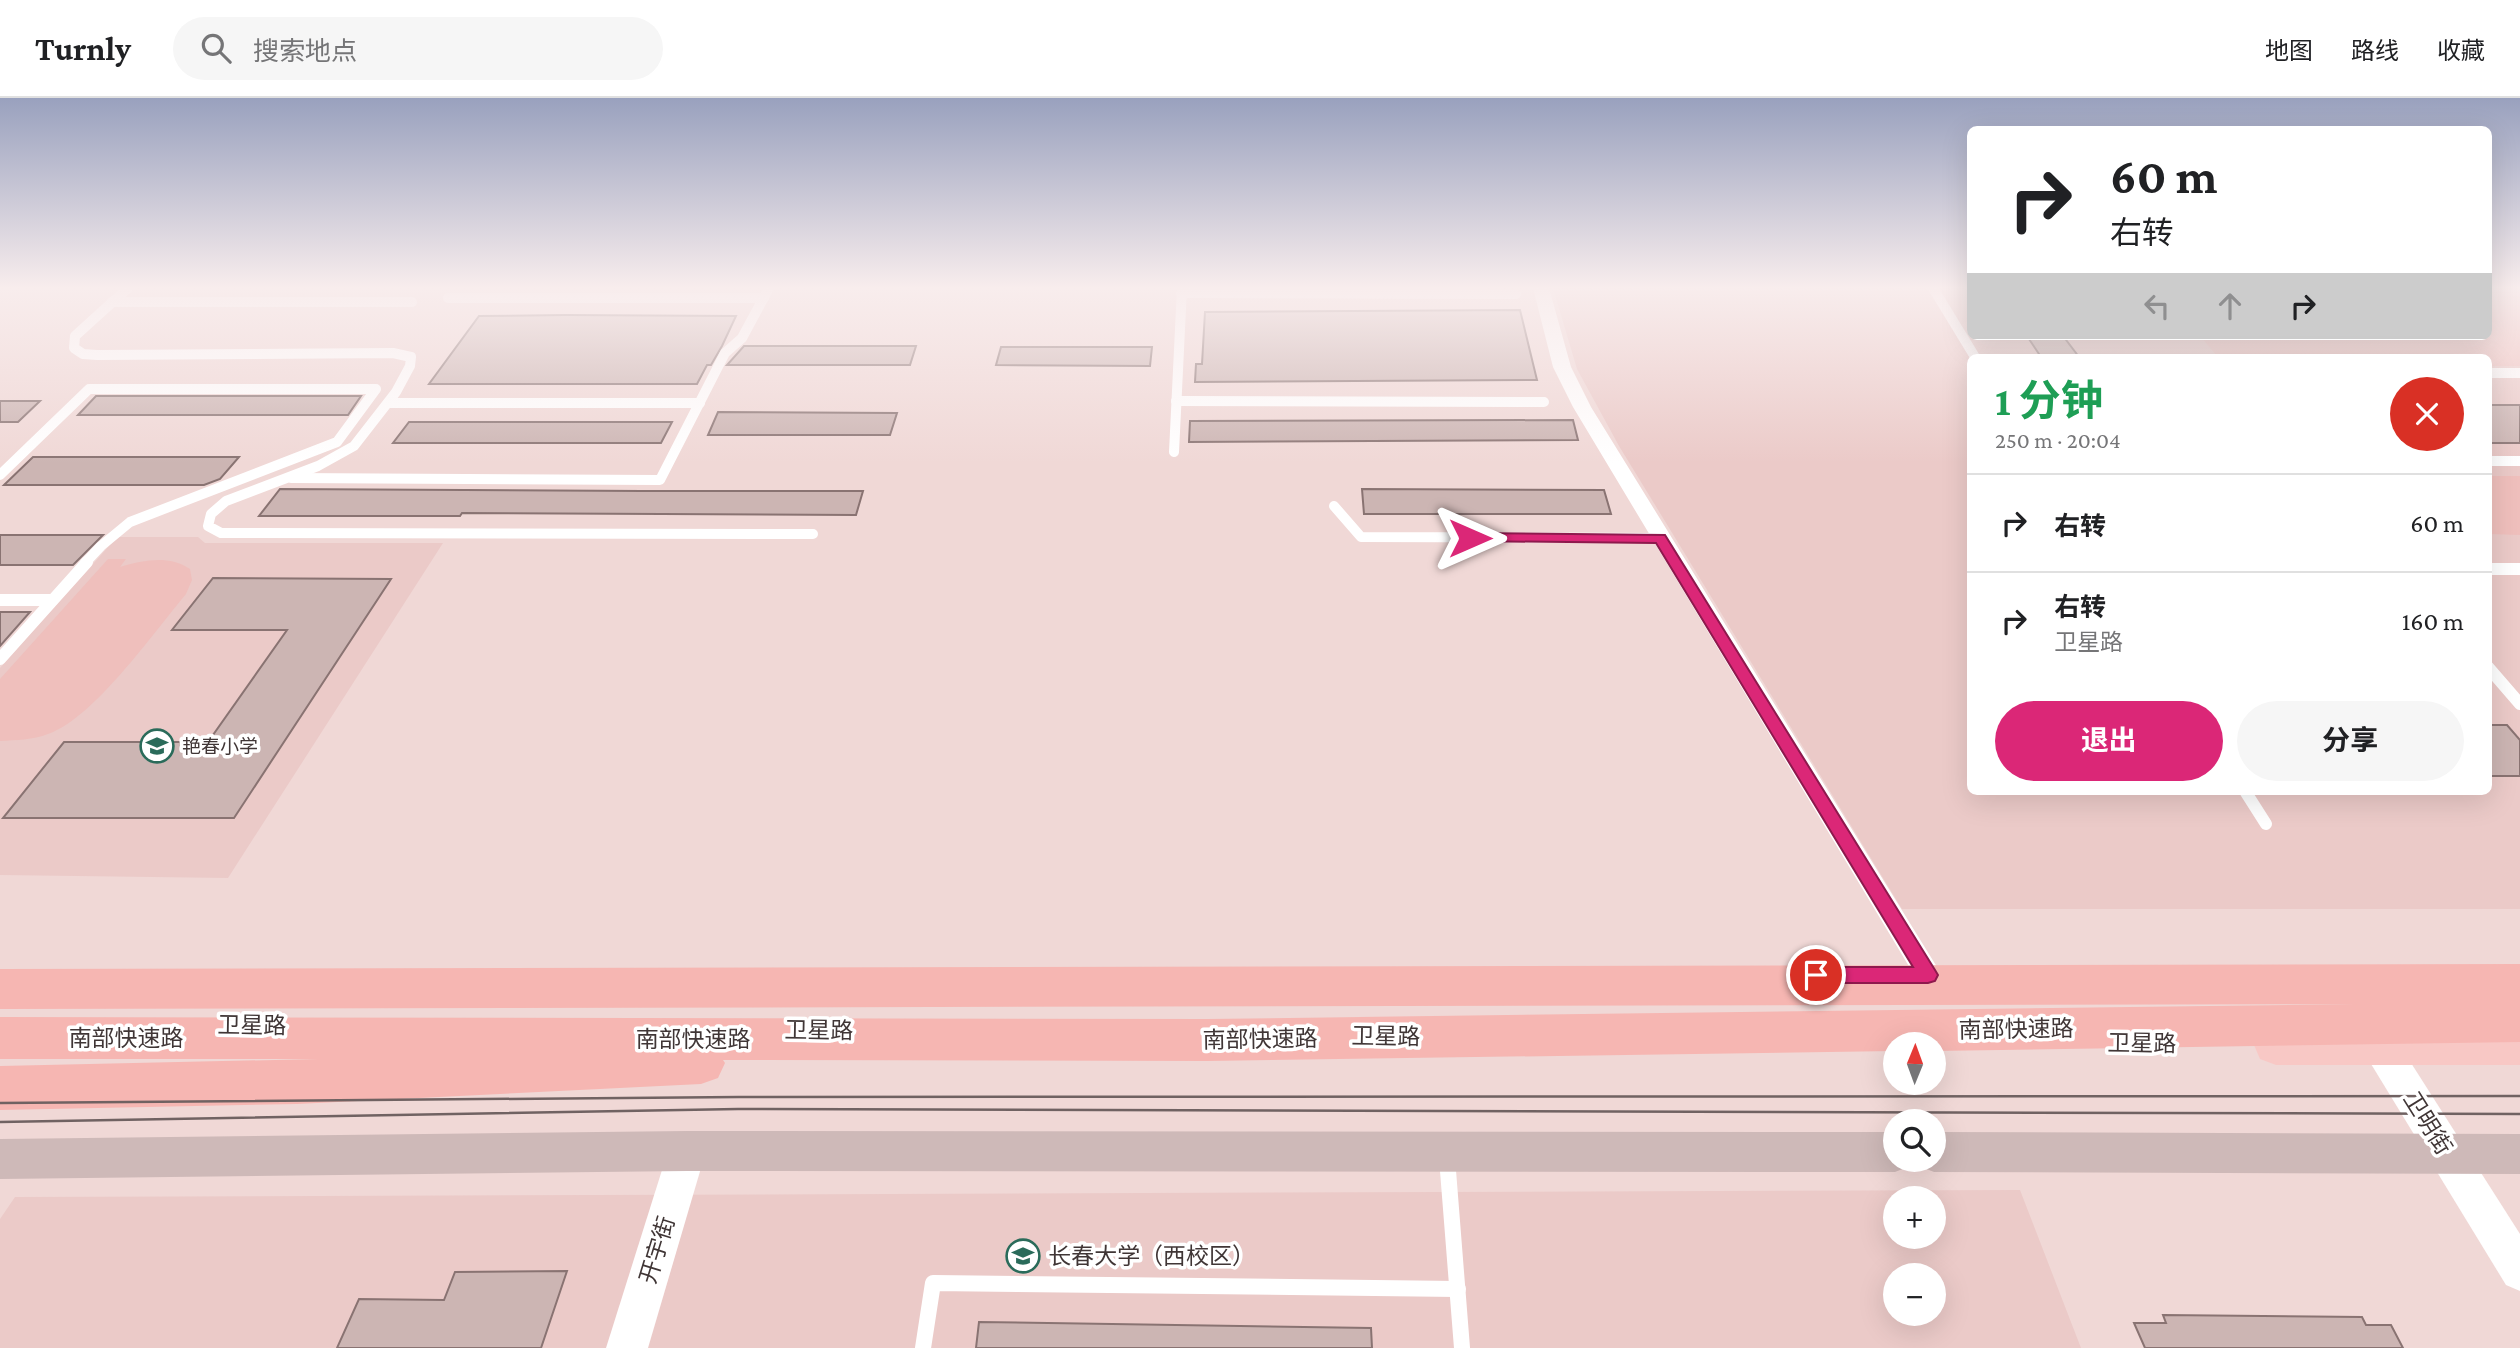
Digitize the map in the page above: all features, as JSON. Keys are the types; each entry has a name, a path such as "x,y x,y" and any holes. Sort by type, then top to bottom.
{"highway":[{"name":"南部快速路","path":"0,989 2520,984"},
{"name":"南部快速路","path":"0,1038 1207,1040 2520,1022"},
{"path":"0,1088 297,1082 1207,1040"}],"main road":[{"path":"0,970 2520,975"},
{"name":"卫星路","path":"0,1023 2520,1045"},
{"path":"0,1159 687,1152 1883,1152"},
{"path":"1946,1152 2520,1154"}],"street":[{"path":"1556,346 1562,368 1582,407 1928,975"},
{"name":"卫明街","path":"2336,976 2520,1271"},
{"name":"开宇街","path":"627,1348 687,1152"}],"lane":[{"path":"74,346 83,354 97,355 393,353 411,357 413,365 389,403 350,451 226,501 211,514 208,526 221,533 813,534"},
{"path":"283,478 660,480 725,354 733,346"},
{"path":"1174,452 1179,346"},
{"path":"2492,373 2520,373"},
{"path":"0,475 89,389 376,389 337,442 130,522 101,546 1,657"},
{"path":"1176,401 1545,402"},
{"path":"389,403 700,403"},
{"path":"2492,461 2520,461"},
{"path":"1334,506 1361,537 1660,538"},
{"path":"2492,569 2520,569"},
{"path":"0,600 52,600"},
{"path":"2492,672 2520,704"},
{"path":"2248,795 2266,824"},
{"path":"1446,1151 1462,1348"},
{"path":"923,1348 933,1283 1458,1289"}],"shaded area":[{"path":"1570,346 2520,346 2520,909 1902,909 1619,446 1577,369"},
{"path":"2209,346 2520,346 2520,366 2492,366 2492,354 2215,354"},
{"path":"2492,476 2520,476 2520,535 2492,534"},
{"name":"艳春小学","path":"117,537 198,537 205,543 443,543 228,878 0,875 0,668"},
{"path":"108,559 126,559 120,567 147,561 174,562 190,569 192,580 186,594 122,673 84,711 66,725 48,734 30,739 0,741 0,679"},
{"name":"长春大学（西校区）","path":"1883,1190 1883,1249 1946,1249 1946,1190 2020,1190 2081,1348 0,1348 0,1219 15,1197"}],"building":[{"path":"457,346 722,346 697,384 429,384"},
{"path":"744,346 916,346 910,365 727,365"},
{"path":"1203,346 1529,346 1537,380 1195,382 1196,364 1202,364"},
{"path":"2034,346 2071,346 2077,354 2039,354"},
{"path":"1001,347 1152,347 1150,366 996,365"},
{"path":"96,396 361,396 348,415 78,415"},
{"path":"0,401 40,401 18,422 0,422"},
{"path":"2492,405 2520,405 2520,443 2492,443"},
{"path":"718,412 897,413 890,435 708,435"},
{"path":"1573,420 1578,440 1189,442 1190,421"},
{"path":"409,422 672,422 661,443 393,443"},
{"path":"33,457 239,457 220,479 204,485 4,485"},
{"path":"280,489 863,491 856,515 462,513 460,516 259,516"},
{"path":"1362,489 1604,490 1611,514 1364,514"},
{"path":"0,535 103,535 73,565 0,565"},
{"path":"213,578 391,579 234,818 3,818 64,742 208,742 287,630 172,630"},
{"path":"0,612 30,612 0,646"},
{"path":"2492,725 2507,725 2520,740 2520,776 2492,776"},
{"path":"567,1271 541,1348 337,1348 359,1299 444,1300 455,1272"},
{"path":"2163,1315 2362,1317 2366,1325 2391,1325 2403,1348 2145,1348 2134,1323 2166,1323"},
{"path":"979,1322 1371,1328 1372,1348 976,1348"}],"tram line":[{"path":"0,1103 739,1097 2520,1096"},
{"path":"0,1122 738,1109 2520,1114"}],"place":[{"name":"艳春小学","path":"157,746"},
{"name":"长春大学（西校区）","path":"1023,1256"}],"route":[{"path":"1470,538 1660,538 1928,975 1816,975"}]}
